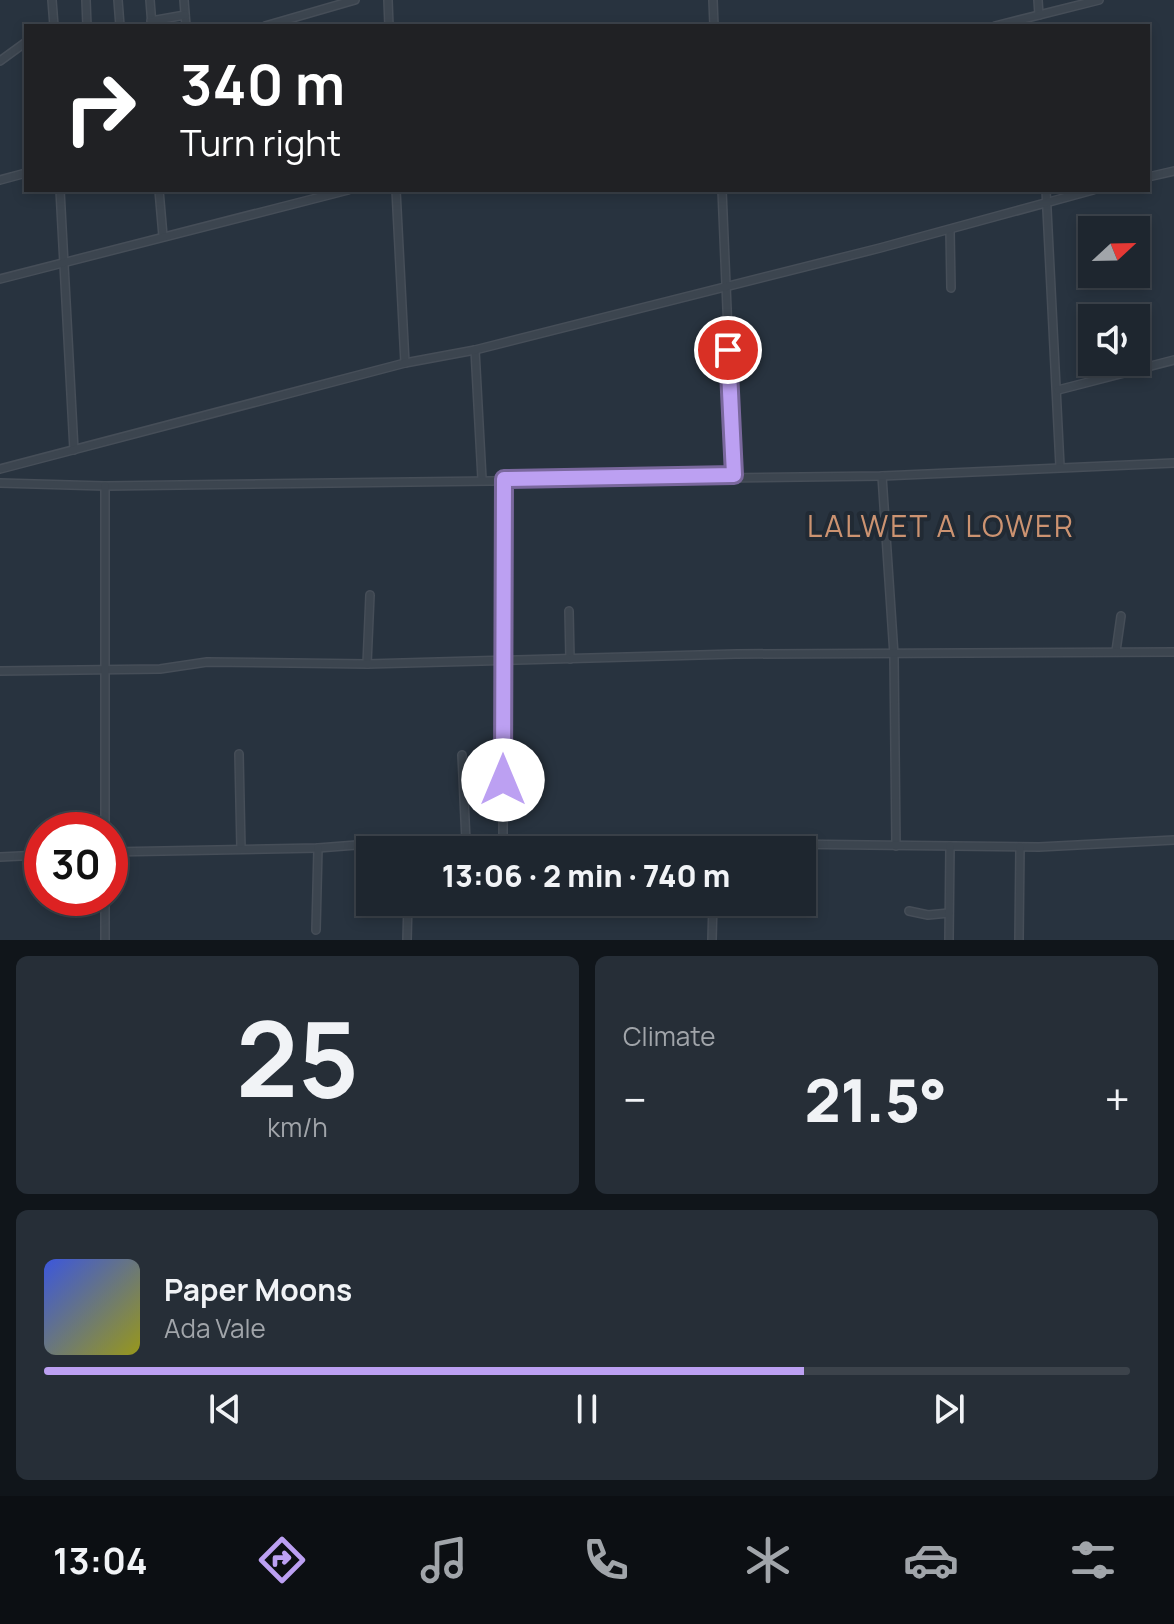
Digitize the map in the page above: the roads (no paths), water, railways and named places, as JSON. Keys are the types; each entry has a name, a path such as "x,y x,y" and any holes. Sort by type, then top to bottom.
{"street":[{"path":"52,0 53,24"},
{"path":"86,0 87,24"},
{"path":"118,0 120,24"},
{"path":"150,0 152,23 185,15"},
{"path":"184,0 186,24"},
{"path":"272,24 355,0"},
{"path":"388,0 389,24"},
{"path":"713,0 714,24"},
{"path":"1036,24 1038,0"},
{"path":"1003,24 1099,0"},
{"path":"0,61 24,43"},
{"path":"1150,177 1174,171"},
{"path":"0,180 24,174"},
{"path":"60,192 74,450"},
{"path":"159,192 163,236"},
{"path":"0,279 340,192"},
{"path":"396,192 405,363"},
{"path":"722,192 734,475"},
{"path":"1046,192 1060,466"},
{"path":"0,469 405,363 475,350 950,230 1085,192"},
{"path":"950,230 951,288"},
{"path":"475,350 482,479"},
{"path":"1058,390 1174,360"},
{"path":"0,483 105,486 734,475 882,476 1174,463"},
{"path":"882,476 894,655 896,846"},
{"path":"503,836 504,479"},
{"path":"105,486 105,812"},
{"path":"367,664 370,595"},
{"path":"569,611 570,659"},
{"path":"1116,651 1121,616"},
{"path":"0,671 160,669 207,662 367,664 1174,652"},
{"path":"239,754 241,849"},
{"path":"462,755 466,836"},
{"path":"816,846 1020,847 1174,840"},
{"path":"949,940 950,846"},
{"path":"128,852 356,847"},
{"path":"1019,940 1020,847"},
{"path":"316,930 318,848"},
{"path":"0,857 24,856"},
{"path":"909,911 928,915 949,913"},
{"path":"105,916 105,940"},
{"path":"407,940 408,916"},
{"path":"712,940 713,916"}],"district":[{"name":"LALWET A LOWER","path":"941,527"}]}
